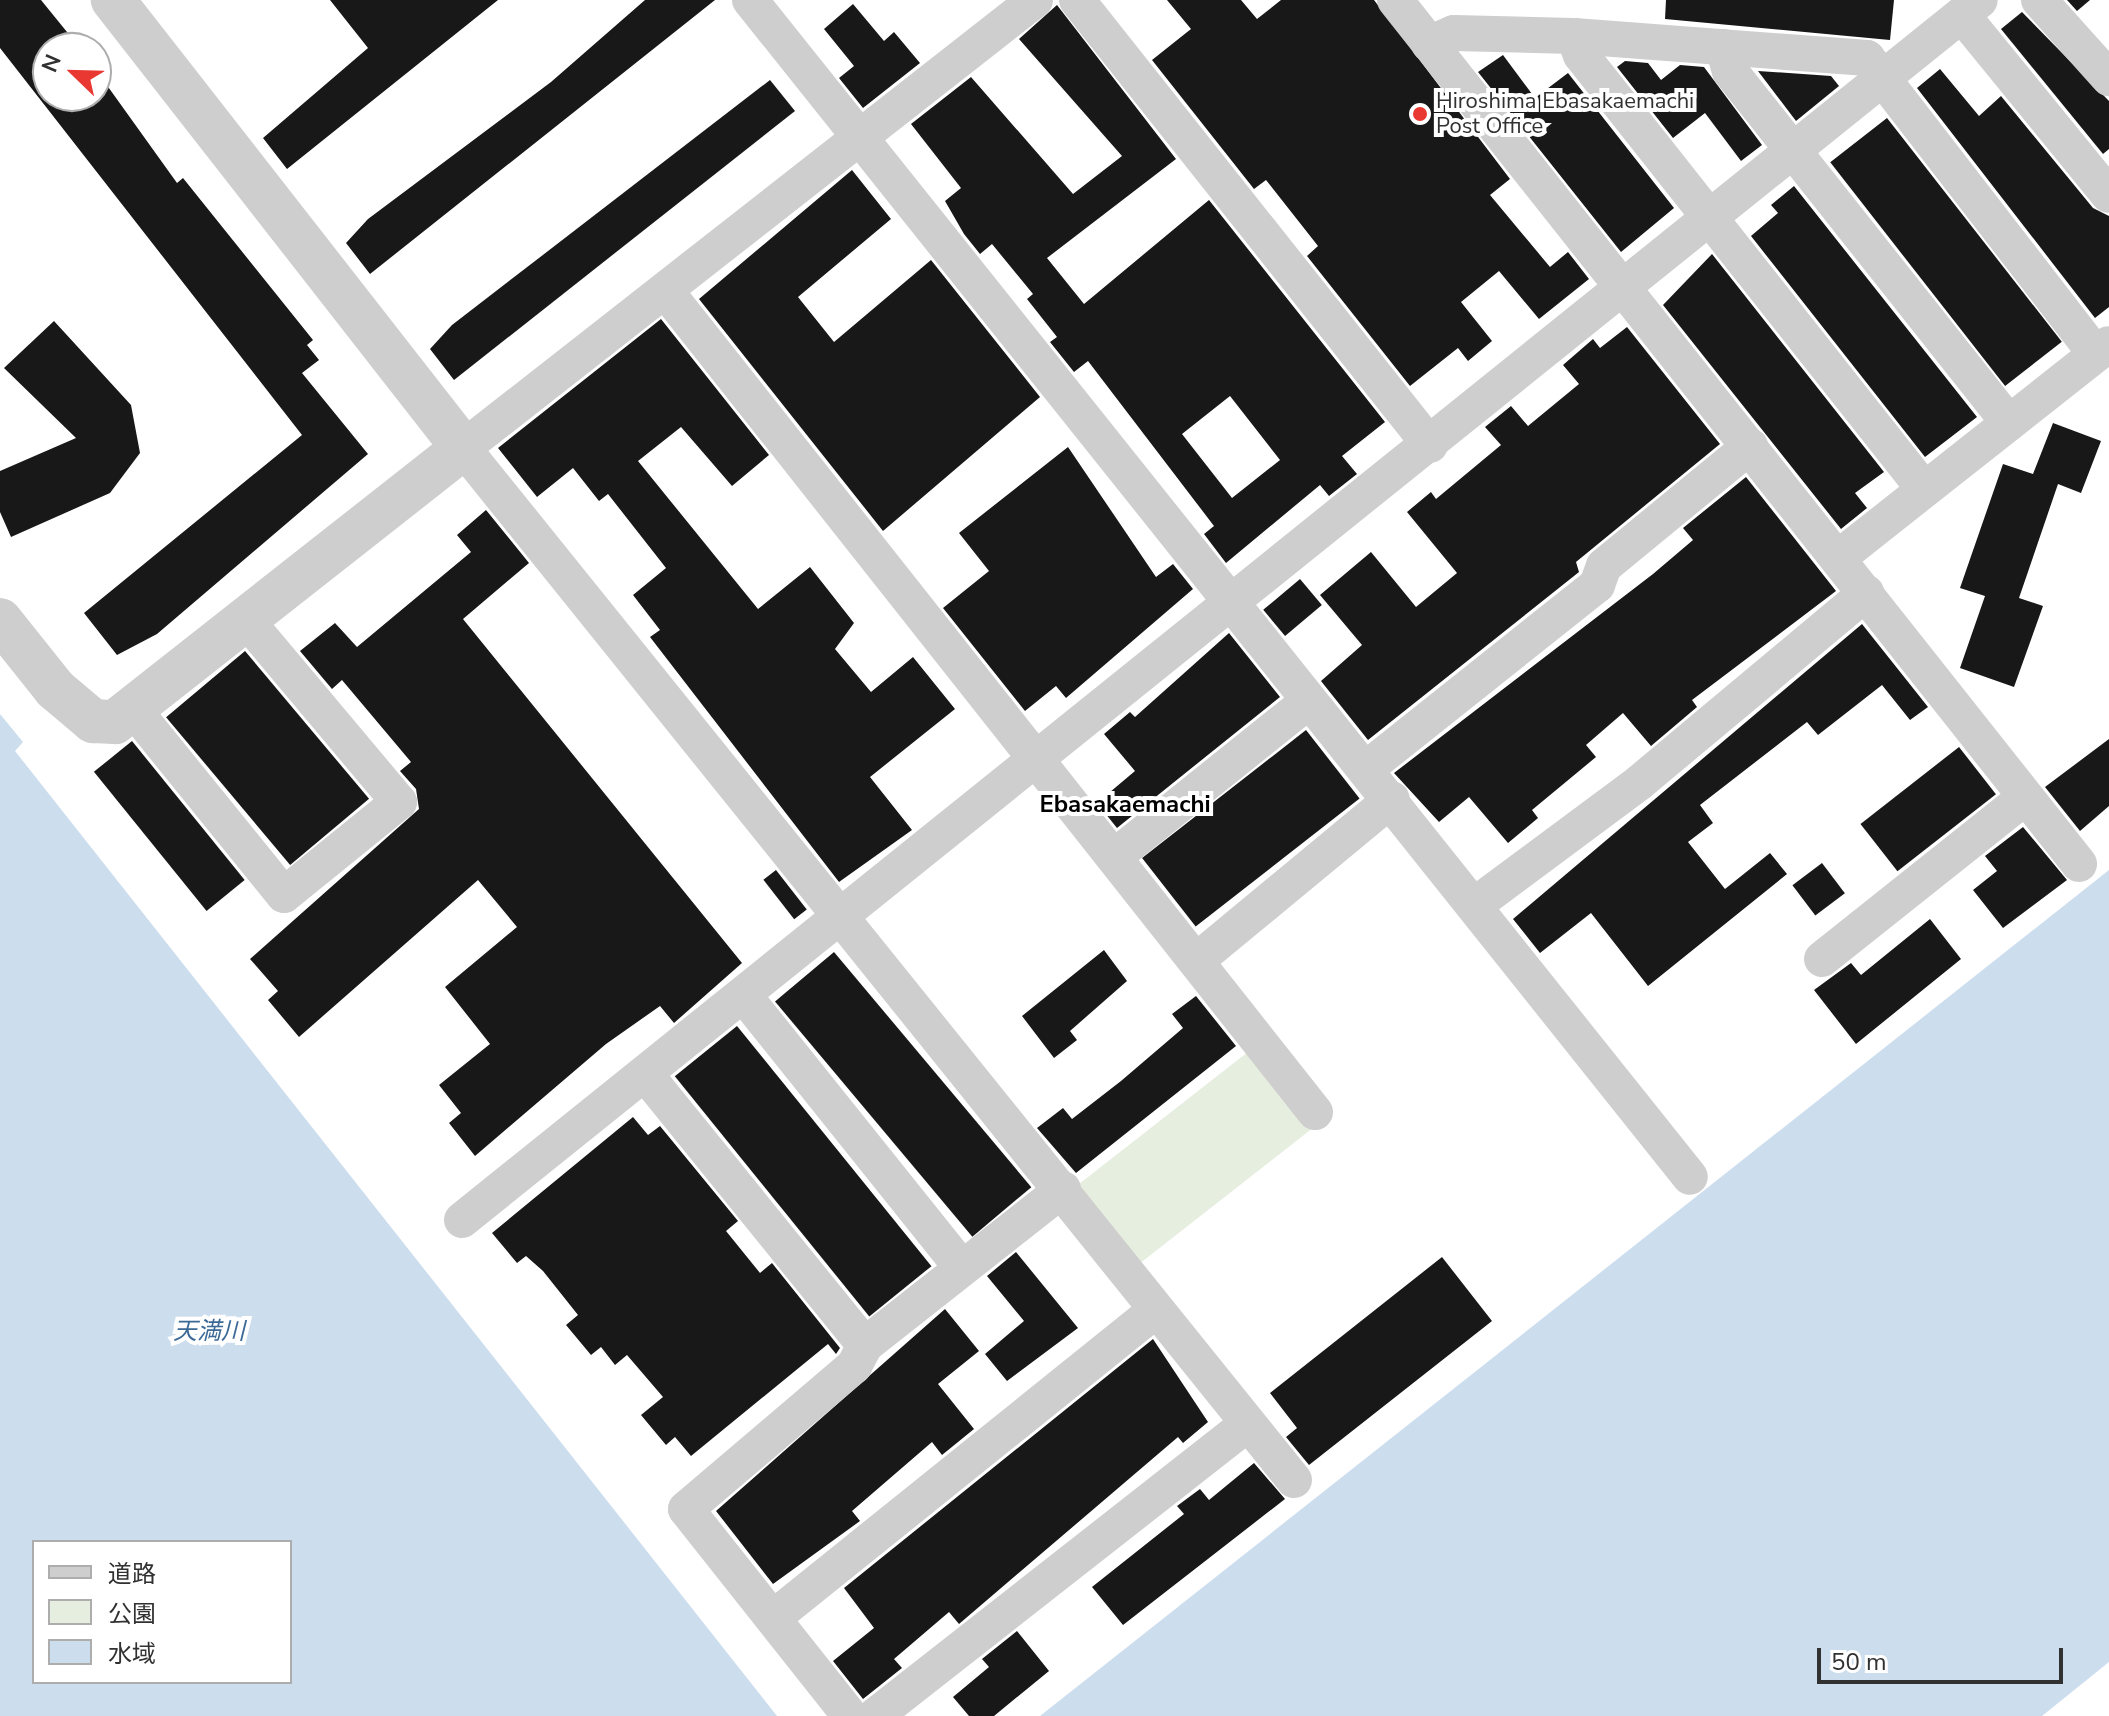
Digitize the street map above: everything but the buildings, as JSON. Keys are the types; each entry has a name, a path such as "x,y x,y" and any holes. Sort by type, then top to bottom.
{"street":[{"path":"113,0 463,448 841,912 1294,1480"},
{"path":"750,0 1230,605 1476,904 1690,1177"},
{"path":"0,620 55,689 93,721 115,722 248,622 463,448 668,294 1035,0"},
{"path":"1077,0 1430,445"},
{"path":"1395,0 2079,864"},
{"path":"2039,0 2109,78"},
{"path":"462,1220 745,997 841,912 1039,761 1971,7 2109,195"},
{"path":"1429,44 1454,33 1574,36 1867,58 2102,349 1838,558"},
{"path":"1574,36 1581,55 1924,489"},
{"path":"1723,47 1730,71 2009,423"},
{"path":"668,294 1315,1112"},
{"path":"1367,768 1597,585 1604,566 1750,446"},
{"path":"1476,904 1640,782 1866,593"},
{"path":"134,710 284,895 399,802 248,622"},
{"path":"1114,857 1309,701"},
{"path":"1822,959 2026,797"},
{"path":"1196,961 1392,799"},
{"path":"745,997 960,1265"},
{"path":"646,1075 865,1345"},
{"path":"850,1716 686,1509 854,1366 865,1345 960,1265 1063,1189"},
{"path":"773,1618 1156,1310"},
{"path":"875,1716 1248,1424"}],"green space":[{"path":"1253,1048 1315,1127 1136,1266 1075,1187"}],"water":[{"name":"天満川","path":"0,714 23,742 15,751 777,1716 0,1716"},
{"path":"2109,870 2109,1662 2042,1716 1040,1716"}],"place":[{"name":"Hiroshima Ebasakaemachi Post Office","path":"1420,114"}],"district":[{"name":"Ebasakaemachi","path":"1125,805"}]}
